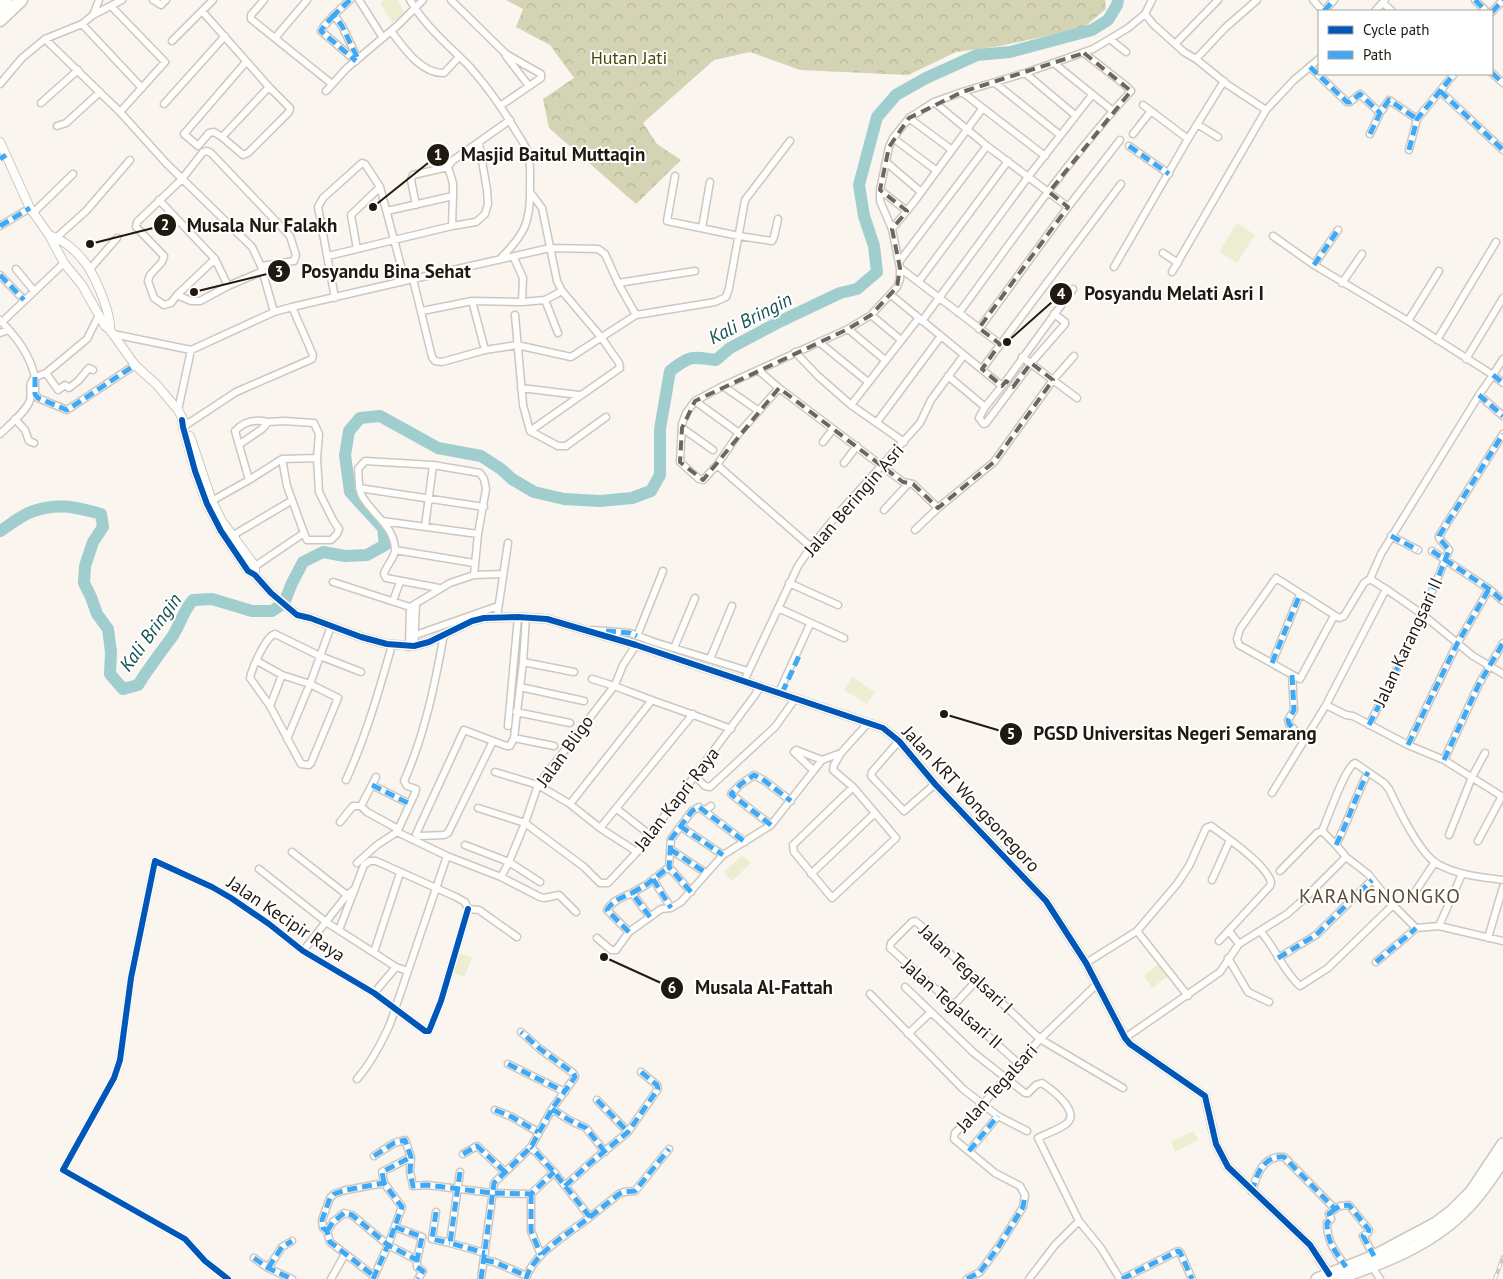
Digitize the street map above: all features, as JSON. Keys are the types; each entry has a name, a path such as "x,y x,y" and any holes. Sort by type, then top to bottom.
{"highway":[{"path":"0,5 5,0"},
{"path":"0,20 21,0"},
{"path":"1317,1279 1333,1276 1373,1261 1436,1223 1453,1210 1471,1192 1503,1144"},
{"path":"1333,1276 1346,1267 1402,1254 1437,1233 1470,1206 1503,1160"}],"street":[{"path":"93,15 99,0"},
{"path":"0,84 22,58 45,39 82,24 93,15 122,0"},
{"path":"153,0 159,5 166,0"},
{"path":"172,41 213,0"},
{"path":"264,0 251,15 251,19 332,84"},
{"path":"275,38 307,0"},
{"path":"350,0 321,31 357,60"},
{"path":"359,0 383,38"},
{"path":"410,0 414,8 468,66 500,106 527,151 530,163 531,208 520,237 499,260"},
{"path":"326,91 423,0"},
{"path":"452,0 506,54 528,86"},
{"path":"778,388 739,433 717,465 702,480 682,464 680,459 682,428 686,413 695,402 722,386 848,329 871,315 891,295 898,284 900,265 892,229 880,201 880,190 892,138 909,118 934,102 1025,74 1084,53 1110,39 1145,14 1152,0"},
{"path":"1175,44 1218,0"},
{"path":"1196,59 1225,28 1257,0"},
{"path":"1313,0 1323,10"},
{"path":"1325,10 1334,0"},
{"path":"1475,0 1485,10"},
{"path":"1493,11 1503,0"},
{"path":"1375,10 1384,1"},
{"path":"111,6 165,61 165,64 120,112"},
{"path":"202,11 269,88 290,108 289,112 244,155 214,132 209,134 198,146 184,134 246,62"},
{"path":"1145,14 1175,44 1224,82 1266,110"},
{"path":"334,15 342,26 357,60"},
{"path":"82,24 142,88"},
{"path":"391,31 411,57 425,67 444,73 459,57"},
{"path":"164,104 224,36"},
{"path":"45,39 120,112 182,179 252,247 262,268 274,312"},
{"path":"1110,39 1126,52"},
{"path":"959,313 1049,192 1112,111 1131,91 1126,85 1084,53"},
{"path":"500,106 541,78 541,74 506,54"},
{"path":"1172,272 1266,110 1294,80 1318,60"},
{"path":"1055,64 1112,111"},
{"path":"1310,67 1318,75"},
{"path":"41,103 78,70"},
{"path":"1025,74 1075,115"},
{"path":"1493,74 1503,83"},
{"path":"1318,75 1347,102 1350,102 1360,94 1380,113"},
{"path":"1409,150 1416,119 1453,75"},
{"path":"1114,267 1188,139 1224,82"},
{"path":"995,83 1060,135"},
{"path":"222,137 269,88"},
{"path":"1440,91 1503,150"},
{"path":"57,126 66,123 100,92"},
{"path":"962,92 1045,156"},
{"path":"851,404 901,340 939,297 1092,94"},
{"path":"1370,134 1380,113 1390,100 1416,119"},
{"path":"934,102 987,146 1068,207"},
{"path":"1143,105 1188,139"},
{"path":"892,229 982,109"},
{"path":"1133,134 1150,111"},
{"path":"909,118 952,150"},
{"path":"416,205 411,180 413,175 448,167 452,161 510,120"},
{"path":"1197,124 1218,138"},
{"path":"892,138 937,171"},
{"path":"979,329 1068,207 1120,140"},
{"path":"413,279 432,358 435,361 442,362 485,350 517,345 571,357 636,314 715,302 726,297 745,200 790,141"},
{"name":"Jalan KRT Wongsonegoro","path":"0,142 3,157 31,211 48,235 64,264 74,274 105,326 125,349 135,365 157,385 178,410 184,424 195,471 215,521 271,594 297,615 361,637 392,645 412,647 472,621 497,617 547,619 636,645 883,728 899,741 935,784 1046,901 1086,963 1125,1038 1130,1044 1205,1096 1216,1144 1228,1167 1310,1246 1333,1276"},
{"path":"328,256 476,222 485,214 488,204 479,143"},
{"path":"900,265 987,146"},
{"path":"1129,146 1169,174"},
{"path":"177,295 190,301 200,301 262,268 296,258 291,239 273,217 207,151 203,152 182,179 137,222 136,228 164,256 164,260 148,278 154,298 161,304 166,305 170,303 177,295 215,259"},
{"path":"57,237 86,212 130,160"},
{"path":"919,281 1008,161"},
{"path":"886,162 921,192"},
{"path":"335,298 318,210 321,200 362,163 380,187 405,281"},
{"path":"448,167 453,183 452,226"},
{"path":"0,226 31,211 73,174"},
{"path":"675,176 667,221 772,241 778,219"},
{"path":"702,228 710,182"},
{"path":"982,369 1121,184"},
{"path":"357,249 351,215 380,187"},
{"path":"880,190 907,211"},
{"path":"530,192 542,208 557,280 562,291 601,337 619,363 620,368 530,431"},
{"path":"387,211 453,196"},
{"path":"159,200 215,259 228,286"},
{"path":"1314,265 1338,230"},
{"name":"Jalan KRT Wongsonegoro","path":"48,235 57,237 90,269 106,309 111,332"},
{"path":"1273,236 1342,283 1408,321 1503,383"},
{"path":"90,269 117,238"},
{"path":"1437,340 1496,242"},
{"path":"111,332 132,339 191,350 274,312 413,279 514,258 550,248 598,249 605,254 618,283 636,314"},
{"path":"1163,253 1178,262"},
{"path":"1342,283 1362,254"},
{"path":"514,258 523,278 522,302"},
{"path":"64,264 1,321 31,360 35,377 35,394 38,398 67,410 135,365"},
{"path":"900,265 1000,344"},
{"path":"16,270 34,291"},
{"path":"618,283 695,271"},
{"path":"1408,321 1439,272"},
{"path":"0,275 24,300"},
{"path":"1054,314 1065,324 1031,363 986,424 978,416 1004,384 1022,357 1054,314 1073,289"},
{"path":"422,311 472,301 522,302 545,300 562,291"},
{"path":"891,295 982,369 1004,384 1013,387"},
{"path":"1466,359 1503,298"},
{"path":"545,300 558,333"},
{"path":"472,301 485,350"},
{"path":"184,424 236,392 310,360 313,355 292,307"},
{"path":"0,434 27,406 30,399 30,384 35,377 46,374 87,339 99,315"},
{"path":"515,315 523,404 530,431 562,447 606,417"},
{"path":"871,315 901,340"},
{"path":"848,329 885,360"},
{"path":"0,333 9,330"},
{"path":"878,422 940,336"},
{"path":"125,349 132,339"},
{"path":"819,342 868,382"},
{"path":"178,410 191,350"},
{"path":"796,352 818,376 851,404 904,442"},
{"name":"Jalan Beringin Asri","path":"744,681 798,566 836,516 920,423 931,400 964,355"},
{"path":"915,530 938,508 994,462 1053,380 1074,356"},
{"path":"1022,357 1077,398"},
{"path":"1334,616 1300,679 1239,645 1237,635 1240,629 1276,578 1334,616 1339,618 1344,616 1364,583 1370,579 1391,536 1503,359"},
{"path":"46,374 58,390 65,385 69,388 89,368 93,370"},
{"path":"758,370 778,388 903,482 913,484 938,508"},
{"path":"948,376 984,407"},
{"path":"722,386 759,411"},
{"path":"521,388 579,395"},
{"path":"1479,395 1502,414"},
{"path":"695,402 739,433"},
{"path":"16,419 25,430 29,441 34,443"},
{"path":"249,480 240,444 235,433 236,428 248,422 258,420 314,423 318,434 319,492 339,529 339,532 331,540 307,540 286,486 282,459"},
{"path":"240,444 262,429 268,422"},
{"path":"682,428 713,450"},
{"path":"822,442 833,429"},
{"path":"1446,559 1449,549 1439,536 1503,434"},
{"path":"844,463 857,446"},
{"path":"209,502 282,459 317,458"},
{"path":"439,588 386,578 384,574 385,568 392,561 395,550 389,530 361,495 358,469 365,462 433,465 480,473 486,484 474,575"},
{"path":"425,527 433,465"},
{"path":"717,465 811,547"},
{"path":"884,510 909,483"},
{"path":"360,488 484,507"},
{"path":"229,537 291,501"},
{"path":"382,521 478,534"},
{"path":"252,571 304,533"},
{"path":"1391,536 1418,550"},
{"path":"497,617 508,543"},
{"path":"395,550 474,564"},
{"path":"1432,551 1489,589 1503,601"},
{"name":"Jalan Karangsari II","path":"1369,725 1396,672 1446,559"},
{"path":"637,636 663,571"},
{"path":"333,582 393,601 413,605 439,588 474,575 503,574"},
{"path":"1370,579 1422,614 1457,644 1489,667 1503,674"},
{"path":"393,601 400,582"},
{"path":"790,583 838,605"},
{"path":"1408,745 1457,644 1489,589"},
{"path":"1272,793 1326,705 1386,590"},
{"path":"1272,663 1300,594"},
{"path":"674,648 695,598"},
{"path":"412,647 413,605"},
{"path":"412,636 498,606"},
{"path":"710,659 732,606"},
{"path":"778,608 844,638"},
{"path":"493,742 448,833 430,836 416,834 464,730 507,746 510,746 514,738 523,662 522,617"},
{"path":"508,726 522,617"},
{"path":"780,693 810,624"},
{"path":"287,739 331,626"},
{"path":"589,630 630,632 674,648 748,670"},
{"path":"257,661 282,675 310,684 336,696 338,700 309,765 301,764 270,706 250,678 257,661 269,636 275,634 320,656 361,672"},
{"path":"357,863 397,831 416,789 407,786 404,781 412,763 432,700 444,634"},
{"path":"1444,760 1479,684 1503,643"},
{"path":"346,780 359,752 372,714 392,645"},
{"name":"Jalan Bligo","path":"501,877 525,823 538,785 615,685 636,645"},
{"path":"780,693 799,656"},
{"path":"523,662 574,672"},
{"path":"270,706 282,675"},
{"path":"1292,675 1294,710 1288,720 1288,724 1304,740"},
{"path":"592,679 615,685 731,729"},
{"name":"Jalan Kapri Raya","path":"525,823 584,867 600,883 608,884 650,835 731,729 760,686"},
{"path":"520,687 584,701"},
{"path":"695,776 706,786 710,787 775,727 795,699"},
{"path":"570,804 652,700"},
{"path":"1326,705 1346,715 1353,716 1408,745 1444,760 1503,796 1478,842"},
{"path":"516,712 570,723"},
{"path":"600,828 693,714"},
{"path":"853,787 793,845 794,852 832,898 896,840 853,787 833,770 841,753 868,723"},
{"path":"514,738 554,746"},
{"path":"899,741 872,772 871,776 904,810 935,784"},
{"path":"813,770 794,752 796,750 822,760"},
{"path":"1449,835 1472,777 1485,752"},
{"path":"597,938 614,950 629,932 661,909 671,908 682,902 723,855 771,825 822,760 841,753"},
{"path":"1280,871 1322,831 1350,767 1355,764 1389,788 1416,838 1435,862 1462,874 1503,880"},
{"path":"496,772 538,785 570,804 600,828 636,852"},
{"path":"1336,845 1356,795 1368,772"},
{"path":"771,825 732,794 741,784 754,775 791,801"},
{"path":"361,806 376,777"},
{"path":"372,785 410,804"},
{"path":"340,822 353,806 361,806 367,812 397,831 450,858 501,877 540,897 559,895 576,912"},
{"path":"704,811 711,806"},
{"path":"691,892 669,866 671,839 692,811 699,807 746,842"},
{"path":"478,808 525,823"},
{"path":"617,809 650,835"},
{"path":"811,874 875,813"},
{"path":"680,826 723,855"},
{"path":"1086,963 1137,931 1177,884 1189,866 1206,828 1211,826 1263,868 1271,882 1270,886 1219,941"},
{"path":"1322,831 1346,857 1368,874 1393,905 1416,928"},
{"path":"1212,880 1230,840"},
{"path":"466,844 509,862 540,882"},
{"path":"670,849 706,873"},
{"path":"292,852 347,894"},
{"path":"1125,1038 1188,996 1224,969 1228,958 1238,944 1287,914 1304,900 1346,857"},
{"path":"357,1079 381,1046 396,1009 436,889 450,858"},
{"path":"340,930 364,865 370,860 376,861 465,902 468,909 479,910 517,936"},
{"name":"Jalan Kecipir Raya","path":"228,1279 205,1261 185,1239 63,1170 114,1078 120,1060 130,978 156,861 212,886 231,898 269,924 303,951 374,993 422,1030 429,1031 438,1008 468,909"},
{"path":"1411,898 1435,862"},
{"path":"629,932 607,910 621,898 646,886 669,866"},
{"path":"259,869 326,922 396,966 408,971"},
{"path":"374,952 400,873"},
{"path":"1439,926 1462,874"},
{"path":"653,880 671,908"},
{"path":"1278,958 1316,935 1372,880"},
{"path":"1488,938 1503,886"},
{"path":"303,951 347,894 356,888"},
{"path":"632,893 650,917"},
{"path":"1260,931 1288,974 1300,986 1328,968 1393,905"},
{"name":"Jalan Tegalsari I","path":"891,943 915,921 1040,1039 1123,1088"},
{"path":"1376,962 1416,928 1439,926 1503,941"},
{"path":"1137,931 1188,996"},
{"path":"1229,931 1238,944"},
{"name":"Jalan Tegalsari II","path":"891,943 890,948 896,955 1019,1064"},
{"path":"1228,958 1248,992 1269,1002"},
{"path":"374,993 396,966"},
{"path":"953,1006 978,980"},
{"name":"Jalan Tegalsari","path":"967,1279 980,1272 999,1246 1023,1207 1026,1195 1020,1186 996,1173 954,1139 954,1136 1040,1039 1097,984"},
{"path":"906,987 974,1053 1027,1094 1038,1083 1042,1083 1056,1092 1072,1117 1066,1125 1038,1138 1079,1220 1101,1248 1121,1279 1178,1251 1192,1279"},
{"path":"870,994 963,1089 998,1116 1028,1131"},
{"path":"908,1034 930,1012"},
{"path":"481,1279 494,1183 531,1147 552,1109 566,1092 575,1075 521,1032"},
{"path":"508,1064 566,1092"},
{"path":"566,1186 628,1132 658,1090 657,1085 641,1072"},
{"path":"597,1100 628,1132"},
{"path":"552,1109 586,1128 605,1152"},
{"path":"495,1110 512,1117 538,1132"},
{"path":"969,1151 998,1116"},
{"path":"374,1156 394,1143 406,1141 411,1157 412,1186 492,1193 531,1194 554,1172"},
{"path":"463,1154 477,1146 505,1172"},
{"path":"531,1147 566,1186 590,1218"},
{"path":"484,1260 494,1262 526,1278 542,1255 619,1194 635,1191 669,1149"},
{"path":"384,1183 334,1194 330,1198 322,1220 323,1228 327,1231 330,1242 374,1278 402,1207 384,1183 382,1172 411,1157"},
{"path":"1252,1192 1259,1169 1269,1161 1284,1157 1336,1209"},
{"path":"450,1243 460,1172"},
{"path":"531,1194 531,1231 542,1255"},
{"path":"1346,1267 1330,1244 1327,1223 1331,1219 1329,1214 1340,1206 1349,1205 1369,1230 1363,1236 1380,1279"},
{"path":"436,1212 432,1239 485,1253"},
{"path":"327,1231 333,1222 345,1213 352,1215 388,1245 417,1260"},
{"path":"1029,1279 1055,1245 1079,1220"},
{"path":"395,1227 422,1237 417,1267 423,1270 418,1279"},
{"path":"268,1268 282,1247 292,1241"},
{"path":"331,1279 345,1254"},
{"path":"254,1258 268,1268 292,1279"}],"highlighted area":[{"path":"1084,53 1131,91 1049,192 1068,207 979,328 1000,344 982,369 1002,386 1006,381 1013,387 1031,363 1053,380 994,462 938,508 913,484 903,482 779,388 703,480 680,462 682,428 695,401 848,329 871,315 897,287 900,268 892,229 907,211 880,190 889,147 909,118 962,92"}],"green space":[{"path":"385,0 397,0 406,14 392,22 380,3"},
{"name":"Hutan Jati","path":"506,0 1105,0 1106,9 1083,28 1000,46 956,52 908,75 800,70 750,52 714,60 643,123 657,144 681,160 636,204 549,128 543,99 574,78 550,45 516,27 523,9"},
{"path":"1237,223 1255,235 1237,263 1219,252"},
{"path":"852,677 875,692 867,704 844,690"},
{"path":"742,855 751,863 732,881 724,872"},
{"path":"459,953 472,958 464,977 451,972"},
{"path":"1160,963 1169,975 1152,988 1144,976"},
{"path":"1193,1131 1198,1140 1175,1152 1171,1142"}],"waterway":[{"name":"Kali Bringin","path":"0,531 27,514 49,507 74,508 101,514 103,527 93,542 85,566 84,583 97,614 108,629 111,652 110,674 123,689 138,685 172,637 193,600 212,599 252,611 272,611 284,603 303,562 323,552 345,556 367,555 385,545 383,528 350,492 345,455 349,431 360,418 380,416 438,448 481,456 512,479 534,492 564,499 600,501 632,498 651,491 660,475 660,429 670,371 691,358 716,360 730,348 781,321 840,293 857,289 877,272 874,246 864,216 859,185 877,117 896,95 926,78 977,55 1010,52 1092,30 1108,20 1118,0"}],"railway":[{"path":"1495,1279 1503,1257"}],"marked path":[{"path":"350,0 334,15 342,26 358,59"},
{"path":"1325,10 1334,0"},
{"path":"1475,0 1485,10"},
{"path":"1493,11 1503,0"},
{"path":"334,15 321,31 356,61"},
{"path":"1310,67 1318,75"},
{"path":"1493,74 1503,83"},
{"path":"1318,75 1347,102 1350,102 1360,94 1380,113"},
{"path":"1409,150 1417,119 1453,75"},
{"path":"1440,91 1503,150"},
{"path":"1370,134 1380,113 1389,100 1417,119"},
{"path":"1129,146 1169,174"},
{"path":"0,159 6,155"},
{"path":"0,226 30,208"},
{"path":"1314,265 1338,230"},
{"path":"0,275 24,300"},
{"path":"35,377 35,394 38,398 67,410 135,365"},
{"path":"1493,375 1503,383"},
{"path":"1479,395 1503,416"},
{"path":"1369,725 1411,639 1449,550 1439,536 1503,434"},
{"path":"1391,536 1418,550"},
{"path":"1432,551 1489,589 1503,601"},
{"path":"1408,745 1457,644 1489,589"},
{"path":"1272,663 1300,594"},
{"path":"606,631 630,633 637,636"},
{"path":"1444,760 1479,684 1503,643"},
{"path":"782,693 799,656"},
{"path":"1292,675 1294,710 1288,720 1289,724 1304,740"},
{"path":"1336,845 1368,772"},
{"path":"771,825 731,794 754,775 791,801"},
{"path":"372,785 410,804"},
{"path":"691,892 669,867 671,839 692,811 699,807 745,842"},
{"path":"680,826 723,855"},
{"path":"670,849 706,873"},
{"path":"650,917 632,893 646,885 669,867"},
{"path":"653,879 671,908"},
{"path":"1278,958 1316,935 1372,880"},
{"path":"629,932 607,910 615,901 632,893"},
{"path":"1376,962 1416,928"},
{"path":"481,1279 494,1183 531,1147 552,1109 575,1077 573,1073 540,1049 521,1032"},
{"path":"508,1064 565,1092"},
{"path":"565,1186 628,1132 658,1089 657,1085 641,1072"},
{"path":"597,1100 628,1132"},
{"path":"552,1109 586,1128 605,1152"},
{"path":"495,1110 512,1117 538,1132"},
{"path":"969,1151 998,1116"},
{"path":"374,1156 394,1143 405,1140 411,1157 410,1172 413,1186 427,1185 492,1193 531,1194 554,1172"},
{"path":"463,1154 477,1146 505,1172"},
{"path":"526,1279 530,1270 544,1252 590,1217 531,1147"},
{"path":"590,1217 619,1194 635,1191 669,1149"},
{"path":"384,1183 382,1172 411,1157"},
{"path":"1252,1192 1258,1173 1266,1163 1271,1159 1284,1157 1335,1209 1340,1206 1349,1205 1369,1230 1363,1236 1374,1256"},
{"path":"460,1172 450,1243 485,1253"},
{"path":"373,1279 402,1207 384,1183 334,1194 330,1198 322,1220 323,1228 327,1231 330,1242 374,1276"},
{"path":"531,1194 531,1231 541,1255"},
{"path":"967,1279 980,1272 999,1246 1023,1207 1025,1195"},
{"path":"1335,1209 1329,1214 1331,1219 1327,1223 1327,1230 1333,1247 1346,1267"},
{"path":"436,1212 432,1239 450,1243"},
{"path":"327,1231 333,1222 344,1213 352,1215 388,1245 417,1260 417,1267 423,1271 418,1279"},
{"path":"395,1227 422,1237 417,1260"},
{"path":"268,1268 282,1247 292,1241"},
{"path":"1122,1279 1178,1251 1192,1279"},
{"path":"254,1258 268,1268 292,1279"},
{"path":"484,1260 494,1262 527,1276"}],"cycle path":[{"path":"182,420 195,471 207,504 221,531 248,571 255,575 271,593 297,615 387,644 414,646 429,642 472,621 484,618 518,617 547,619 636,645 883,728 899,741 935,784 1046,901 1086,963 1125,1038 1130,1044 1205,1096 1216,1144 1228,1167 1310,1245 1329,1274"},
{"path":"228,1279 205,1261 185,1239 63,1170 114,1078 120,1060 131,978 155,861 212,887 231,898 269,924 303,951 374,993 425,1031 429,1031 441,1001 468,909"}],"place":[{"name":"Masjid Baitul Muttaqin","path":"373,207"},
{"name":"Musala Nur Falakh","path":"90,244"},
{"name":"Posyandu Bina Sehat","path":"194,292"},
{"name":"Posyandu Melati Asri I","path":"1007,342"},
{"name":"PGSD Universitas Negeri Semarang","path":"944,714"},
{"name":"Musala Al-Fattah","path":"604,957"}],"district":[{"name":"KARANGNONGKO","path":"1380,896"}]}
